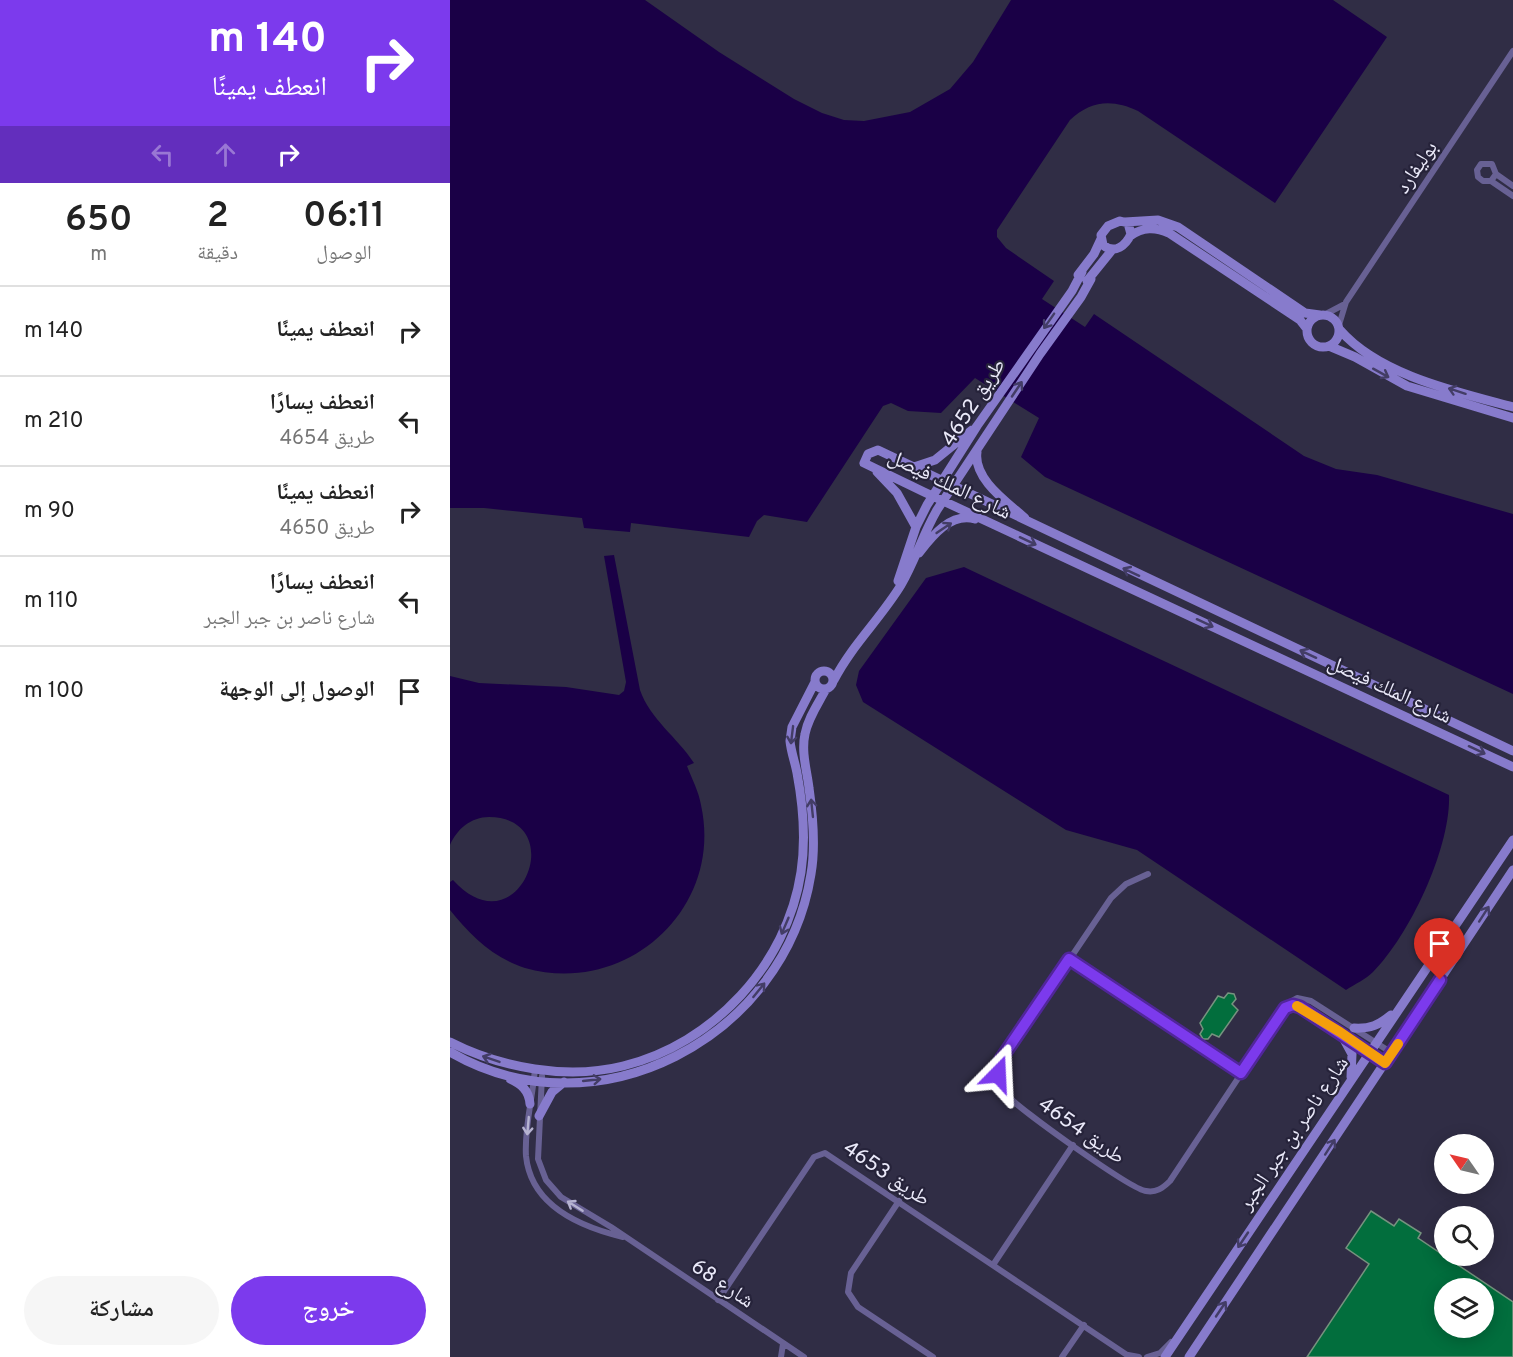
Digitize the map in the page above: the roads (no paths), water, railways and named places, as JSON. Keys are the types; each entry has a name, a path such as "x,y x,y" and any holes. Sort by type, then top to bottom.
{"street":[{"name":"بوليفارد","path":"1322,315 1336,310 1346,302 1513,51"},
{"path":"1513,186 1496,174 1494,167 1488,163 1479,166 1477,173 1480,179 1491,181 1513,196"},
{"path":"1491,181 1496,174"},
{"path":"1513,407 1396,370 1352,344 1332,317 1305,313 1178,227 1158,220 1115,222 1108,226 1101,239 1103,245 1112,250 1123,245 1130,236 1140,231 1150,229 1169,233 1300,320 1307,329 1311,342 1316,346 1329,346 1355,357 1407,386 1513,418"},
{"path":"1125,222 1131,228 1130,236"},
{"name":"طريق 4652","path":"890,599 916,527 933,496 983,417 1067,295 1101,239"},
{"name":"طريق 4652","path":"831,676 900,585 927,528 944,501 994,423 1112,250"},
{"name":"بوليفارد","path":"1339,328 1346,302"},
{"path":"1307,329 1309,322 1322,315"},
{"path":"1329,346 1339,337 1339,328"},
{"path":"911,468 934,460 977,426"},
{"path":"977,449 978,466 991,486 1036,527"},
{"name":"شارع الملك فيصل","path":"1513,751 874,450 868,454 864,463 1513,767"},
{"path":"871,466 897,493 916,527"},
{"path":"911,565 934,534 946,525 960,519 970,518 991,524"},
{"path":"450,1042 496,1061 539,1069 571,1072 621,1067 671,1049 696,1035 732,1005 766,964 787,923 801,873 804,826 790,741 792,727 818,673 831,676 832,685 826,689 808,721 804,735 813,828 811,874 802,912 792,937 759,991 723,1027 672,1060 623,1076 564,1082 538,1081 494,1072"},
{"path":"815,682 818,687 826,689"},
{"path":"1499,760 1513,774"},
{"name":"شارع ناصر بن جبر الجبر","path":"1165,1357 1513,840"},
{"name":"شارع ناصر بن جبر الجبر","path":"1189,1357 1513,870"},
{"name":"طريق 4654","path":"1148,874 1133,880 1116,893 1001,1059 998,1074 1003,1090 1011,1099 1073,1145 1140,1190 1154,1192 1170,1181 1285,1008"},
{"path":"1069,959 1241,1073"},
{"path":"1285,1008 1297,998 1307,999 1392,1053"},
{"path":"1285,1008 1293,1005 1300,1007 1385,1063"},
{"path":"1354,1028 1376,1026 1400,1007"},
{"path":"1340,1032 1352,1054 1351,1079"},
{"path":"450,1052 465,1061 523,1086 529,1096 530,1104 526,1155 529,1169 540,1193 559,1211 577,1222 624,1237"},
{"path":"539,1069 538,1159 546,1180 561,1197 624,1237"},
{"path":"530,1104 538,1081"},
{"path":"539,1116 552,1092 564,1082"},
{"path":"993,1265 1073,1145"},
{"name":"طريق 4653","path":"718,1300 816,1155 825,1153 899,1200 1129,1356 1139,1357"},
{"path":"899,1200 851,1273 848,1292 858,1307 933,1357"},
{"name":"شارع 68","path":"624,1237 804,1357"},
{"path":"1062,1357 1084,1325"},
{"path":"1147,1357 1160,1353 1181,1334"},
{"path":"781,1357 783,1344"}]}
